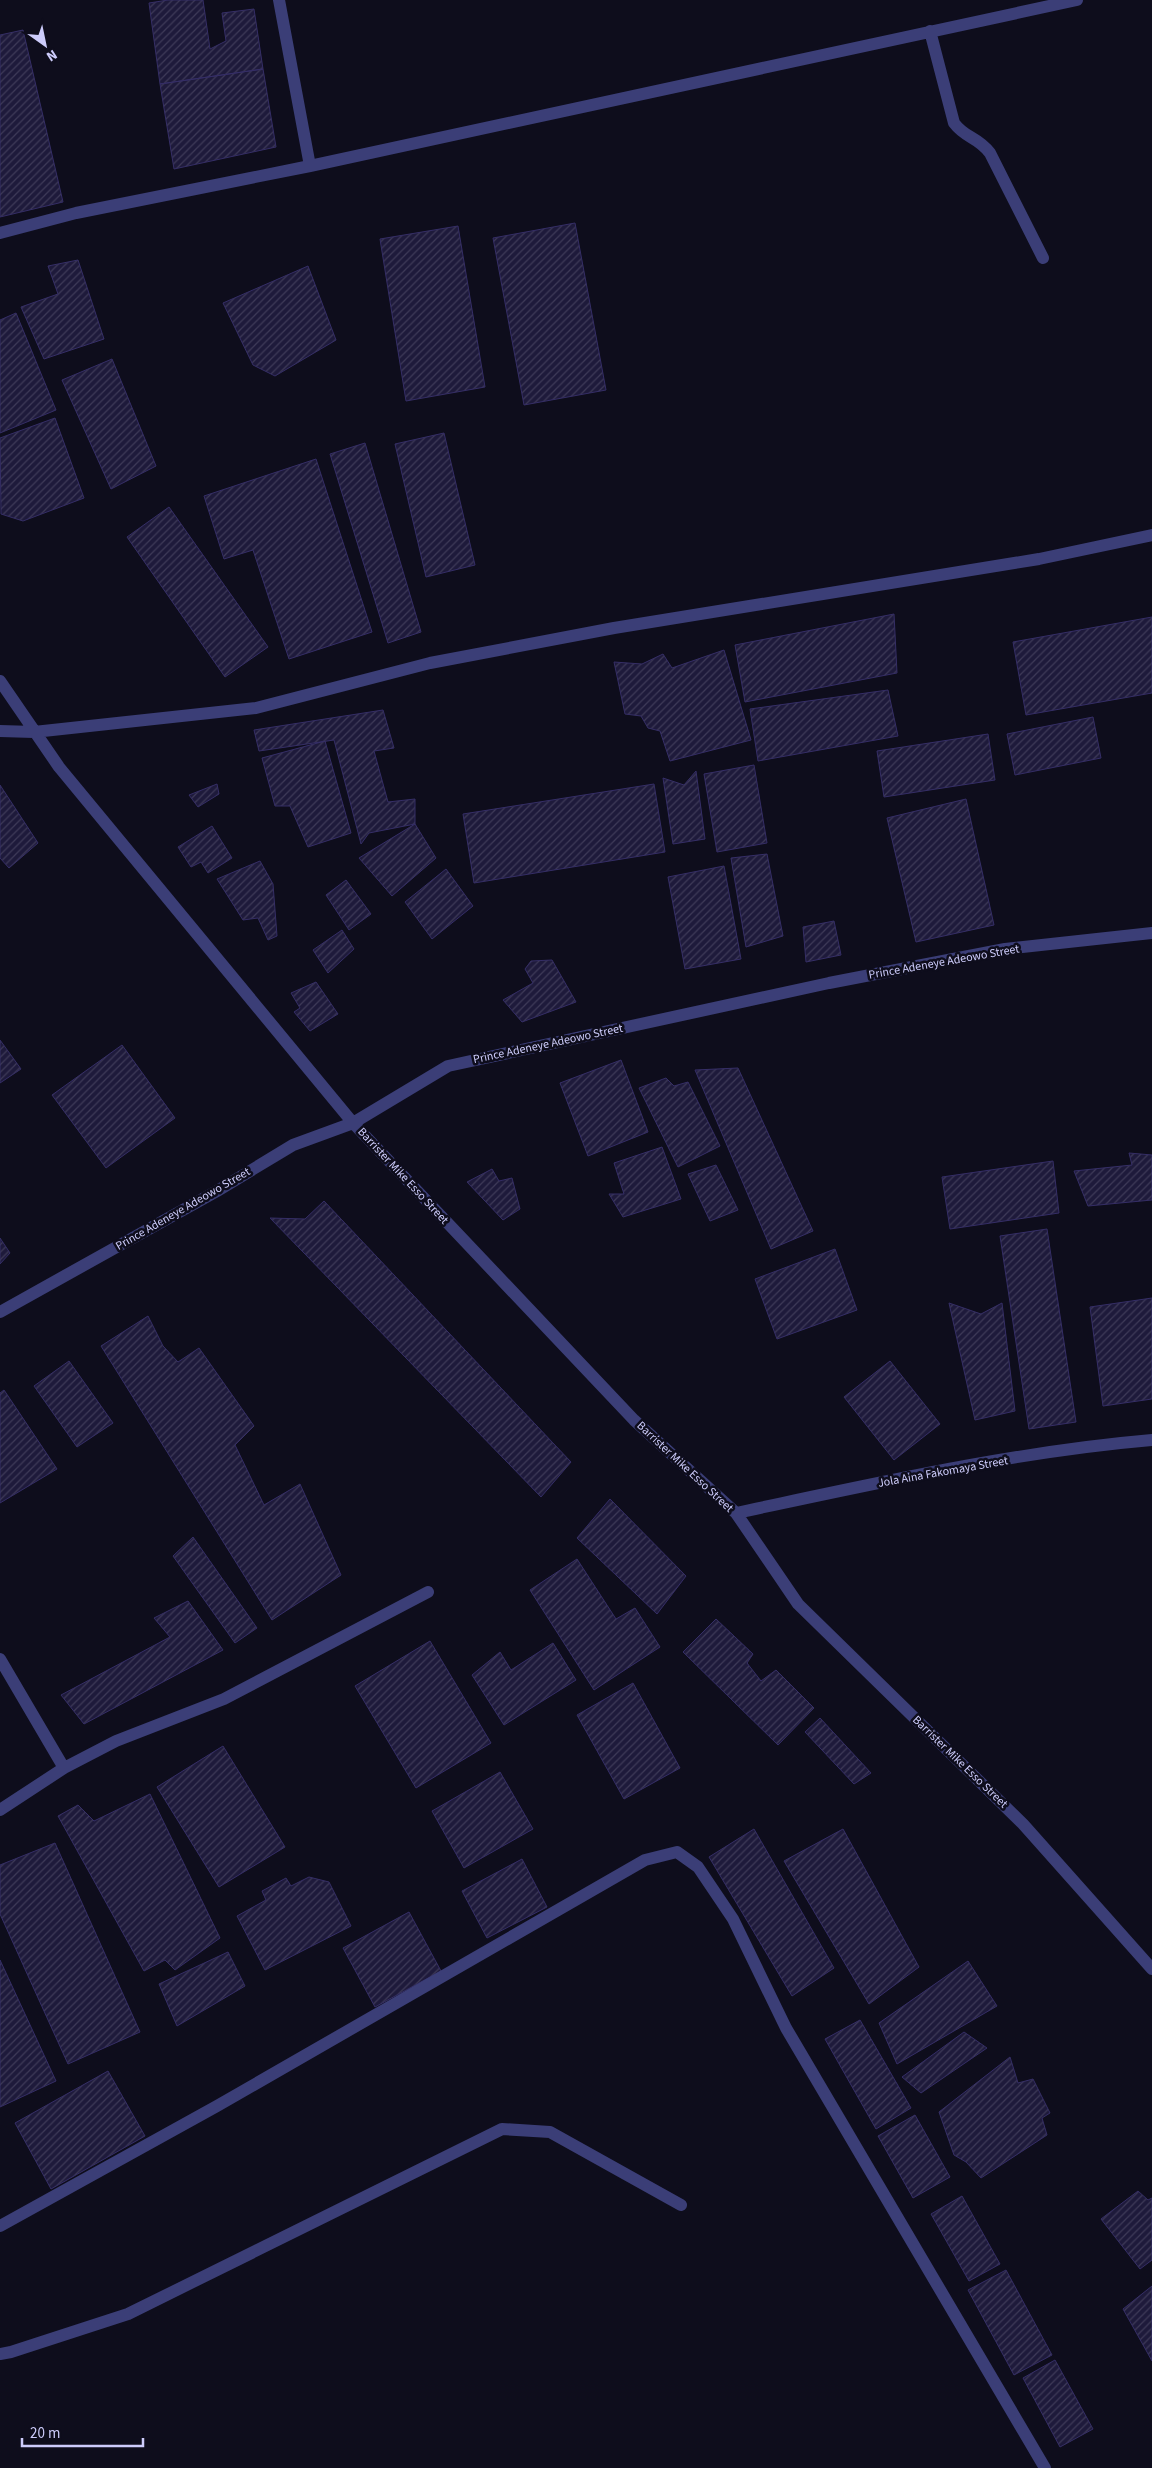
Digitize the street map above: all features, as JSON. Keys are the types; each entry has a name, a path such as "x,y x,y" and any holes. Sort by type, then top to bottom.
{"street":[{"path":"279,0 310,166"},
{"path":"0,233 76,213 310,166 1077,0"},
{"path":"930,31 954,124 962,133 980,141 990,153 1044,258"},
{"path":"0,731 34,732 256,708 459,657 614,628 1039,560 1152,536"},
{"name":"Barrister Mike Esso Street","path":"0,681 59,767 354,1123 634,1420 736,1513 798,1604 1023,1824 1152,1970"},
{"name":"Prince Adeneye Adeowo Street","path":"0,1312 217,1191 292,1145 354,1123 448,1066 829,984 1005,949 1152,933"},
{"name":"Jola Aina Fakomaya Street","path":"736,1513 903,1478 1097,1445 1152,1440"},
{"path":"0,1810 64,1768 116,1741 224,1699 428,1592"},
{"path":"0,1659 64,1768"},
{"path":"0,2226 217,2106 645,1860 676,1852 698,1868 733,1919 786,2028 1045,2468"},
{"path":"0,2354 128,2314 502,2129 550,2132 681,2205"}],"building":[{"path":"168,0 203,0 210,49 226,41 222,13 254,9 263,69 160,84 149,3"},
{"path":"23,30 63,202 0,217 0,35"},
{"path":"263,69 276,147 174,169 160,84"},
{"path":"575,223 606,390 524,405 493,238"},
{"path":"458,226 485,387 406,401 380,239"},
{"path":"78,260 104,339 44,359 21,307 58,294 48,266"},
{"path":"308,266 336,340 275,376 253,365 223,303"},
{"path":"16,313 56,410 0,433 0,320"},
{"path":"112,359 156,466 111,489 62,380"},
{"path":"55,418 84,498 23,521 1,514 0,438"},
{"path":"444,433 475,565 426,577 395,444"},
{"path":"365,443 421,632 388,643 330,454"},
{"path":"316,459 372,632 289,659 253,550 224,559 204,496"},
{"path":"169,507 268,647 225,677 127,537"},
{"path":"894,614 897,673 745,702 735,645"},
{"path":"1152,617 1152,693 1026,715 1013,642"},
{"path":"724,650 751,740 670,761 660,731 648,728 641,716 625,714 614,662 642,664 663,654 672,668"},
{"path":"888,690 898,736 758,761 750,709"},
{"path":"383,710 394,748 374,751 388,802 415,799 415,824 369,833 361,844 334,740 259,751 254,730"},
{"path":"1093,717 1101,758 1015,775 1007,734"},
{"path":"988,734 995,780 884,797 877,751"},
{"path":"325,741 351,833 308,847 290,806 275,806 262,758"},
{"path":"754,765 767,843 717,852 704,774"},
{"path":"696,771 705,839 673,844 663,778 684,785"},
{"path":"217,784 219,794 198,807 189,795"},
{"path":"654,784 665,852 474,883 463,814"},
{"path":"0,785 38,843 9,868 0,858"},
{"path":"966,799 994,925 916,942 887,818"},
{"path":"415,824 436,858 392,896 359,858"},
{"path":"212,826 232,858 208,873 201,862 191,867 178,847"},
{"path":"767,854 783,936 746,947 731,858"},
{"path":"260,861 273,884 277,936 268,940 258,918 243,920 217,879"},
{"path":"724,866 741,959 685,969 668,877"},
{"path":"446,869 473,906 432,939 405,902"},
{"path":"346,880 371,914 349,930 326,895"},
{"path":"834,921 841,955 806,962 803,927"},
{"path":"342,930 354,949 328,973 313,950"},
{"path":"552,960 576,1002 522,1022 503,1000 533,983 525,969 531,961"},
{"path":"316,982 338,1014 310,1031 294,1012 300,1008 291,993"},
{"path":"0,1040 21,1069 0,1083"},
{"path":"122,1045 175,1118 106,1168 52,1095"},
{"path":"621,1060 648,1132 588,1156 560,1083"},
{"path":"738,1068 813,1231 771,1249 695,1070"},
{"path":"666,1078 674,1086 688,1082 720,1146 678,1167 639,1088"},
{"path":"662,1147 681,1199 623,1217 609,1194 624,1194 614,1163"},
{"path":"1129,1153 1152,1155 1152,1200 1088,1206 1074,1171 1132,1165"},
{"path":"1053,1161 1059,1213 950,1229 942,1177"},
{"path":"716,1165 738,1210 710,1221 688,1174"},
{"path":"492,1169 499,1181 512,1178 520,1209 503,1220 467,1182"},
{"path":"324,1201 571,1462 541,1497 270,1218 305,1219"},
{"path":"1047,1229 1076,1422 1029,1429 1000,1236"},
{"path":"0,1238 10,1253 0,1264"},
{"path":"835,1249 857,1310 777,1339 755,1279"},
{"path":"1152,1298 1152,1399 1103,1406 1090,1307"},
{"path":"949,1303 981,1314 1002,1303 1015,1411 975,1420"},
{"path":"148,1316 163,1346 178,1362 199,1348 254,1426 235,1445 264,1505 300,1484 341,1575 272,1620 101,1346"},
{"path":"69,1361 113,1423 77,1447 34,1386"},
{"path":"890,1361 940,1424 894,1460 844,1397"},
{"path":"4,1390 57,1469 0,1503 0,1393"},
{"path":"610,1499 686,1576 657,1614 577,1538"},
{"path":"193,1537 257,1628 235,1643 173,1556"},
{"path":"577,1559 616,1619 635,1608 660,1647 594,1690 530,1590"},
{"path":"188,1601 223,1650 84,1724 61,1695 170,1637 154,1618"},
{"path":"716,1619 753,1654 747,1663 761,1681 776,1670 814,1708 778,1745 683,1652"},
{"path":"430,1641 491,1743 416,1788 355,1686"},
{"path":"553,1643 576,1680 504,1725 472,1675 500,1652 511,1670"},
{"path":"633,1683 680,1768 624,1799 577,1715"},
{"path":"820,1718 871,1773 854,1784 805,1732"},
{"path":"223,1746 285,1847 219,1887 157,1787"},
{"path":"500,1772 533,1829 464,1868 432,1811"},
{"path":"150,1794 220,1938 175,1970 165,1960 144,1971 58,1816 78,1805 94,1821"},
{"path":"754,1829 834,1968 792,1996 709,1857"},
{"path":"843,1829 919,1967 869,2004 784,1861"},
{"path":"55,1843 140,2032 68,2064 0,1914 0,1865"},
{"path":"522,1859 547,1907 487,1938 462,1891"},
{"path":"309,1877 329,1882 351,1926 265,1970 237,1916 266,1900 262,1891 286,1878 291,1886"},
{"path":"409,1912 441,1971 375,2007 343,1948"},
{"path":"228,1952 245,1986 177,2026 159,1984"},
{"path":"0,1960 56,2081 0,2107"},
{"path":"968,1961 997,2006 897,2064 879,2023"},
{"path":"860,2020 911,2108 876,2129 825,2039"},
{"path":"964,2032 987,2048 921,2093 902,2077"},
{"path":"1010,2057 1018,2083 1033,2079 1050,2113 1042,2118 1047,2135 981,2178 966,2162 954,2155 939,2112"},
{"path":"108,2071 145,2136 51,2189 15,2123"},
{"path":"915,2115 950,2177 913,2198 878,2136"},
{"path":"1138,2191 1148,2200 1152,2198 1152,2260 1140,2269 1101,2219"},
{"path":"962,2196 1000,2264 969,2281 931,2214"},
{"path":"1006,2270 1052,2355 1014,2375 968,2290"},
{"path":"1152,2286 1152,2361 1123,2309"},
{"path":"1055,2360 1093,2429 1060,2447 1023,2378"}]}
